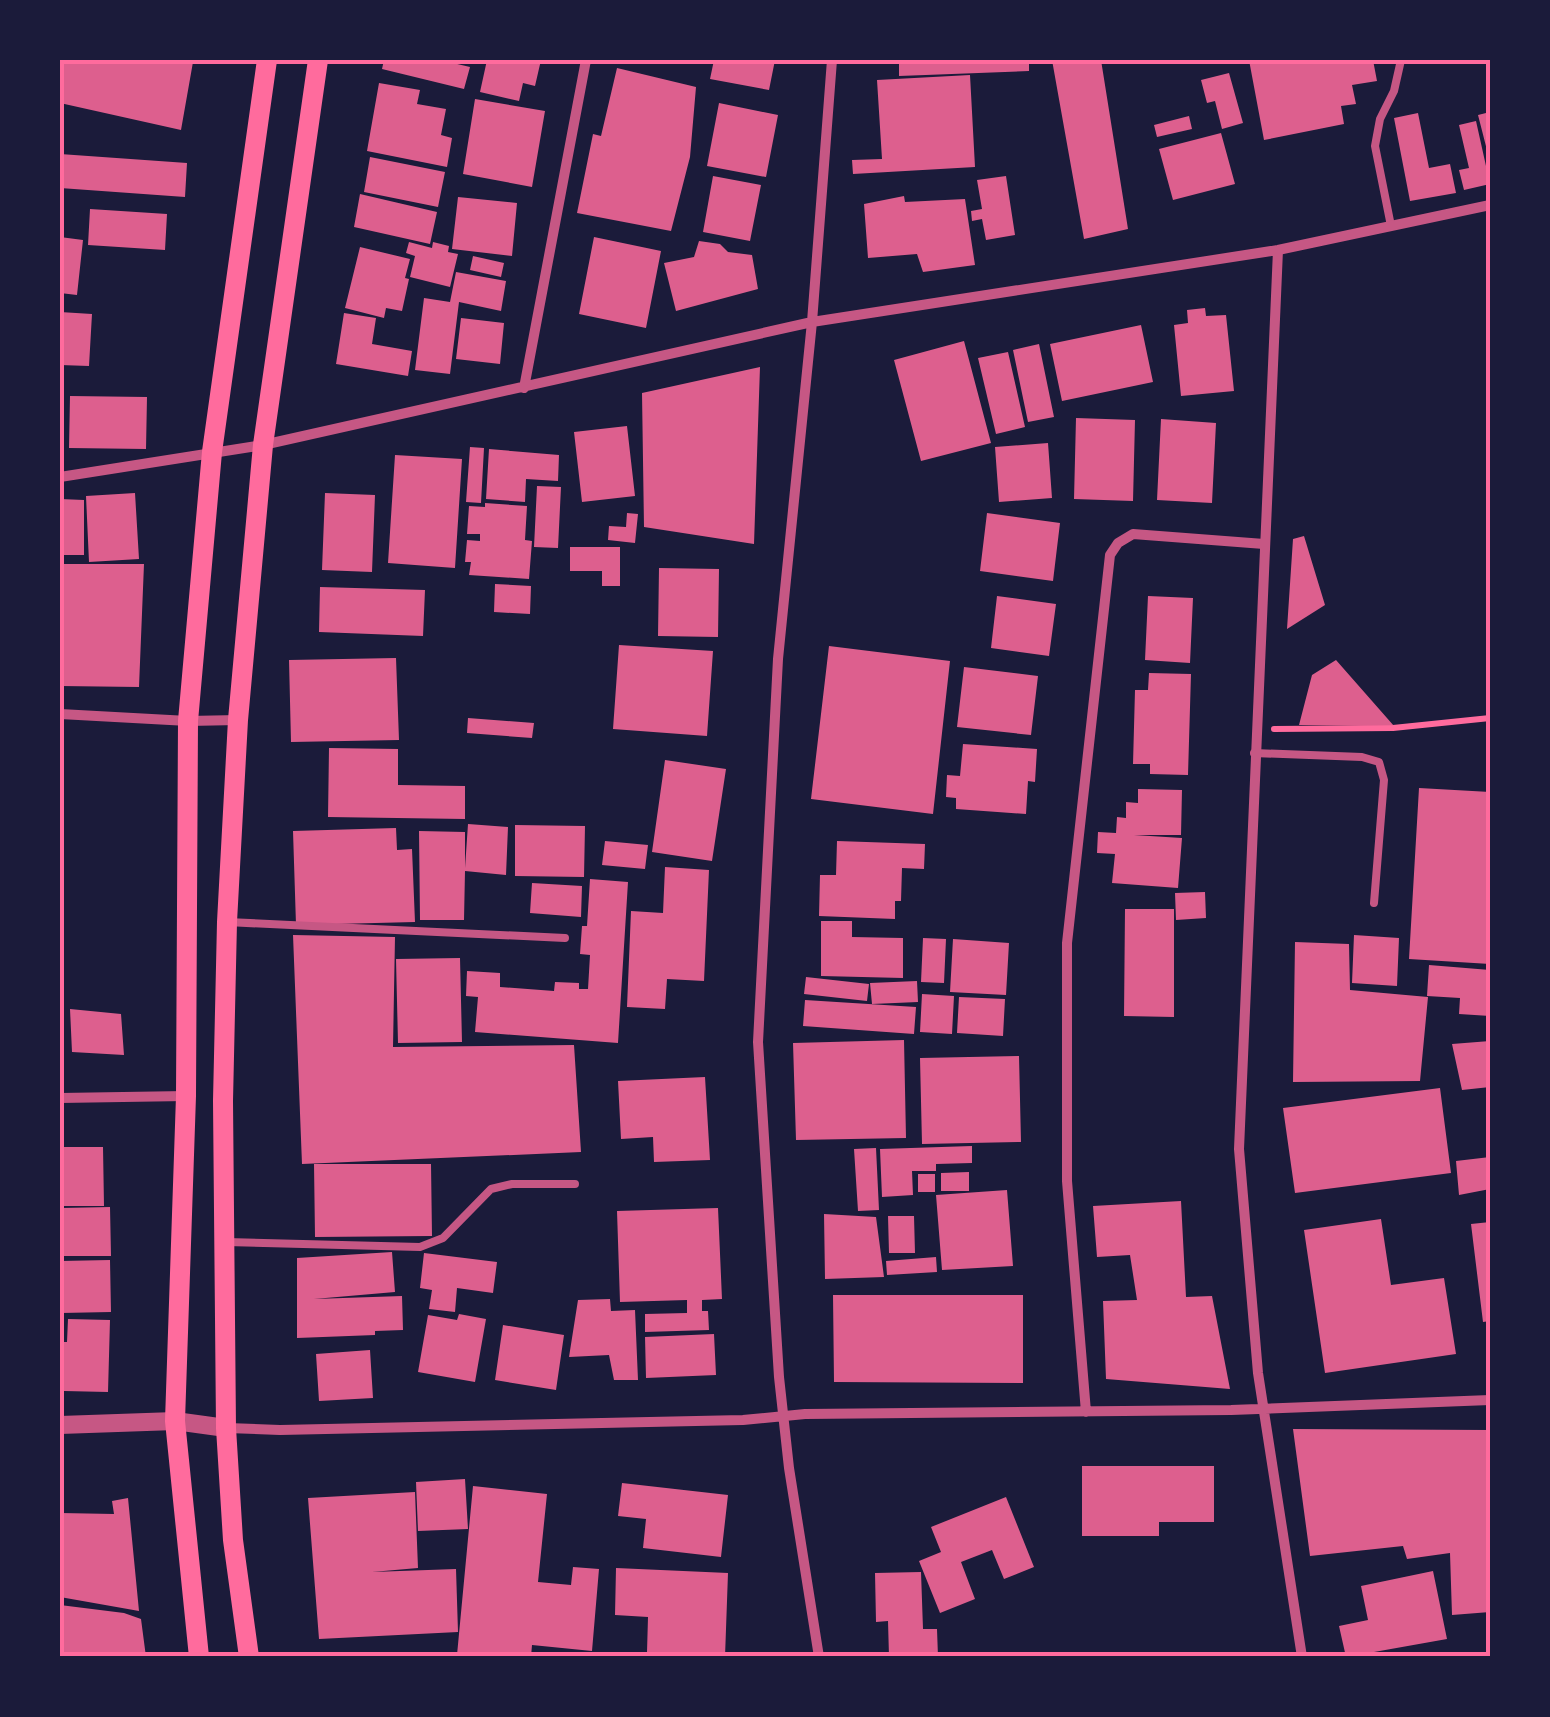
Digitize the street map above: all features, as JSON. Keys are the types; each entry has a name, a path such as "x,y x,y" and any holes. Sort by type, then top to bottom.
{"main road":[{"path":"200,1657 175,1421 186,1096 188,721 212,452 267,60"},
{"path":"249,1657 233,1540 226,1428 223,1101 227,922 238,720 263,444 318,60"}],"street":[{"path":"524,388 586,60"},
{"path":"819,1657 783,1416 758,1042 778,660 812,322 832,60"},
{"path":"60,477 263,444 812,322 1278,250 1490,205"},
{"path":"1278,250 1239,1150 1263,1409 1302,1657"},
{"path":"1086,1412 1067,1181 1068,943 1110,555 1118,543 1132,534 1264,544"},
{"path":"60,714 238,720"},
{"path":"60,1098 186,1096"},
{"path":"60,1425 175,1421 226,1428 300,1430 805,1414 1263,1409 1490,1400"}],"lane":[{"path":"1392,226 1375,146 1380,119 1394,91 1401,60"},
{"path":"1254,753 1362,757 1379,762 1384,780 1374,904"},
{"path":"227,922 566,938"},
{"path":"226,1242 420,1247 444,1238 491,1190 512,1184 574,1184"}],"path":[{"path":"1258,729 1393,728 1490,718"}],"building":[{"path":"60,60 193,62 181,130 60,103"},
{"path":"384,60 454,60 453,63 470,67 464,89 382,69"},
{"path":"487,60 541,60 535,86 523,83 519,101 480,92"},
{"path":"714,60 775,60 769,90 710,79"},
{"path":"899,60 1029,60 1029,71 899,76"},
{"path":"1052,60 1101,60 1128,229 1084,239"},
{"path":"1249,60 1373,60 1377,81 1352,85 1356,104 1341,106 1344,124 1264,140"},
{"path":"617,68 696,87 690,157 671,231 577,213 593,134 601,136"},
{"path":"1229,73 1243,123 1222,129 1215,101 1207,103 1201,80"},
{"path":"970,75 975,167 853,174 852,160 882,159 877,80"},
{"path":"379,83 420,90 417,104 446,109 441,135 452,138 447,167 367,151"},
{"path":"475,99 545,111 532,187 463,174"},
{"path":"719,103 778,115 766,177 707,166"},
{"path":"1490,112 1490,158 1489,158 1478,115"},
{"path":"1418,113 1429,168 1450,164 1456,193 1410,201 1394,118"},
{"path":"1189,116 1192,129 1157,137 1154,125"},
{"path":"1476,121 1490,184 1464,190 1459,170 1469,168 1459,125"},
{"path":"1221,133 1235,184 1173,200 1159,149"},
{"path":"60,154 187,163 185,197 60,188"},
{"path":"370,157 445,172 438,207 364,192"},
{"path":"713,176 761,185 750,241 703,232"},
{"path":"1006,176 1015,235 986,240 982,219 972,221 971,211 982,209 977,180"},
{"path":"360,194 437,212 430,244 354,227"},
{"path":"904,196 905,202 965,199 975,265 923,272 917,254 868,258 864,204"},
{"path":"458,197 517,203 512,256 452,249"},
{"path":"90,209 167,214 165,250 88,245"},
{"path":"60,237 83,240 77,295 60,293"},
{"path":"594,237 661,251 646,328 579,314"},
{"path":"699,241 720,244 728,252 752,255 758,289 676,311 664,263 694,257"},
{"path":"409,242 432,248 433,242 449,246 448,252 458,254 450,287 410,277 415,256 406,253"},
{"path":"360,247 410,259 402,311 386,308 384,318 345,308"},
{"path":"473,256 504,263 501,277 470,270"},
{"path":"456,272 506,281 501,311 459,302 450,374 415,370 424,298 450,302"},
{"path":"1205,308 1206,316 1226,315 1234,391 1181,396 1174,325 1188,323 1187,310"},
{"path":"60,312 92,314 89,366 60,365"},
{"path":"344,313 376,318 372,344 412,351 408,376 336,364"},
{"path":"461,318 504,323 500,364 456,359"},
{"path":"1141,325 1153,382 1062,401 1050,344"},
{"path":"964,341 991,443 921,461 894,360"},
{"path":"1039,344 1054,417 1028,422 1013,350"},
{"path":"1008,352 1025,427 996,434 978,358"},
{"path":"760,367 754,544 644,527 642,393"},
{"path":"70,396 147,397 146,449 69,448"},
{"path":"1076,418 1135,420 1133,501 1074,499"},
{"path":"1161,419 1216,423 1212,503 1157,500"},
{"path":"627,426 635,496 582,502 574,432"},
{"path":"1048,443 1052,498 999,502 995,447"},
{"path":"470,447 484,448 481,503 466,502"},
{"path":"489,449 559,455 558,481 526,479 525,502 486,499"},
{"path":"395,455 462,459 455,568 388,563"},
{"path":"537,486 561,487 558,548 534,547"},
{"path":"135,493 139,559 89,562 86,496"},
{"path":"325,493 375,495 372,572 322,570"},
{"path":"60,499 84,500 84,555 60,555"},
{"path":"485,503 527,506 525,540 532,541 529,579 469,575 471,562 465,562 467,540 480,541 480,534 467,534 469,506 485,507"},
{"path":"627,513 638,514 635,543 608,540 609,526 626,527"},
{"path":"987,513 1060,523 1053,581 980,571"},
{"path":"1304,536 1325,605 1287,629 1293,539"},
{"path":"570,547 620,547 620,586 602,586 602,571 570,571"},
{"path":"60,564 144,564 139,687 60,686"},
{"path":"659,568 719,569 718,637 658,636"},
{"path":"495,584 531,586 530,614 494,612"},
{"path":"320,587 425,590 423,636 319,632"},
{"path":"997,596 1056,604 1049,656 991,648"},
{"path":"1148,596 1193,598 1190,663 1145,660"},
{"path":"619,645 713,651 707,736 613,729"},
{"path":"829,646 950,661 933,814 811,799"},
{"path":"396,658 399,740 291,742 289,660"},
{"path":"1336,660 1394,726 1299,725 1312,675"},
{"path":"964,667 1038,676 1031,735 957,727"},
{"path":"1149,673 1191,674 1188,775 1150,774 1150,764 1133,764 1135,690 1148,690"},
{"path":"468,718 534,723 532,738 467,733"},
{"path":"963,744 1037,749 1035,782 1028,781 1026,814 956,809 956,798 946,797 947,775 960,776"},
{"path":"329,748 398,749 398,785 465,786 465,819 328,817"},
{"path":"665,760 726,769 712,861 652,852"},
{"path":"1419,788 1490,792 1490,964 1409,959"},
{"path":"1138,789 1182,790 1181,835 1134,835 1182,838 1178,888 1112,883 1115,854 1097,853 1098,832 1116,833 1117,817 1126,818 1126,802 1138,803"},
{"path":"468,824 508,827 506,875 465,871 464,920 420,920 419,831 465,832 465,868"},
{"path":"515,825 585,826 584,877 515,876"},
{"path":"396,828 397,850 412,849 415,922 296,925 293,831"},
{"path":"605,841 648,845 645,869 602,865"},
{"path":"837,841 925,844 924,869 902,868 901,901 895,901 895,919 819,916 820,875 836,875"},
{"path":"665,867 709,870 704,981 667,979 665,1009 627,1007 631,911 663,913"},
{"path":"590,879 628,882 618,1043 475,1032 478,997 466,996 467,971 500,973 500,987 554,991 555,982 579,983 579,989 588,989 590,955 580,954 582,926 587,926"},
{"path":"532,883 582,886 581,917 530,913"},
{"path":"1205,892 1206,918 1176,920 1175,893"},
{"path":"1125,909 1174,909 1174,1017 1124,1016"},
{"path":"821,921 852,921 852,937 903,938 903,978 821,976"},
{"path":"293,935 395,937 393,1047 574,1045 581,1152 302,1164"},
{"path":"1354,935 1399,938 1397,986 1352,983"},
{"path":"923,938 946,939 944,983 921,982"},
{"path":"953,939 1009,943 1006,995 950,992"},
{"path":"1295,942 1349,944 1350,990 1428,997 1420,1081 1293,1082"},
{"path":"460,958 462,1042 398,1043 396,959"},
{"path":"1429,965 1490,970 1490,1016 1459,1014 1460,998 1427,996"},
{"path":"806,977 869,984 867,1001 804,994"},
{"path":"917,981 918,1002 872,1004 870,983"},
{"path":"922,994 954,996 952,1034 920,1032"},
{"path":"959,997 1005,999 1003,1036 957,1033"},
{"path":"805,1000 916,1007 914,1034 803,1026"},
{"path":"70,1009 121,1014 124,1055 72,1052"},
{"path":"904,1040 906,1138 796,1140 793,1043"},
{"path":"1490,1041 1490,1087 1462,1090 1452,1044"},
{"path":"1019,1056 1021,1142 922,1144 920,1058"},
{"path":"705,1077 710,1160 654,1162 653,1137 621,1139 618,1081"},
{"path":"1440,1088 1451,1173 1295,1193 1283,1108"},
{"path":"972,1146 972,1163 936,1164 936,1171 912,1171 913,1195 882,1197 880,1149"},
{"path":"60,1147 103,1147 104,1206 60,1206"},
{"path":"876,1148 879,1210 858,1211 854,1149"},
{"path":"1490,1157 1490,1189 1459,1195 1456,1161"},
{"path":"314,1164 431,1164 432,1236 315,1237"},
{"path":"969,1172 969,1191 941,1191 941,1173"},
{"path":"918,1174 935,1174 935,1192 918,1192"},
{"path":"1007,1190 1013,1266 942,1270 936,1195"},
{"path":"1181,1201 1186,1297 1212,1296 1230,1389 1106,1379 1103,1301 1137,1300 1130,1255 1097,1257 1093,1206"},
{"path":"110,1207 111,1256 63,1256 62,1208"},
{"path":"718,1208 722,1299 702,1300 702,1311 708,1311 709,1330 645,1332 645,1314 687,1313 687,1300 620,1302 617,1211"},
{"path":"824,1214 876,1217 884,1277 825,1279"},
{"path":"888,1216 914,1216 915,1253 889,1253"},
{"path":"1381,1219 1391,1285 1444,1278 1456,1354 1325,1373 1304,1230"},
{"path":"1490,1222 1490,1321 1483,1322 1471,1224"},
{"path":"392,1252 395,1292 314,1299 402,1296 403,1330 297,1338 297,1258"},
{"path":"424,1253 497,1262 493,1293 457,1288 455,1312 429,1309 432,1290 420,1288"},
{"path":"936,1257 937,1272 887,1275 886,1261"},
{"path":"110,1260 111,1312 61,1313 60,1261"},
{"path":"833,1295 1023,1295 1023,1383 834,1382"},
{"path":"610,1299 611,1311 635,1310 638,1380 614,1380 609,1355 569,1357 578,1300"},
{"path":"459,1314 486,1319 475,1382 418,1372 428,1315 457,1320"},
{"path":"68,1319 110,1320 108,1392 64,1391 64,1396 60,1396 60,1342 67,1342"},
{"path":"503,1325 564,1335 556,1390 495,1380"},
{"path":"714,1334 716,1375 646,1378 645,1337"},
{"path":"370,1350 373,1398 319,1401 316,1354"},
{"path":"1293,1429 1490,1430 1490,1612 1452,1615 1450,1553 1407,1559 1403,1546 1310,1556"},
{"path":"1082,1466 1214,1466 1214,1522 1159,1522 1159,1536 1082,1536"},
{"path":"465,1479 468,1529 418,1531 416,1482"},
{"path":"622,1483 728,1495 721,1557 643,1548 646,1519 618,1516"},
{"path":"473,1486 547,1494 538,1582 571,1585 573,1567 599,1569 592,1651 532,1645 531,1657 457,1655"},
{"path":"415,1492 418,1568 372,1572 456,1569 458,1632 319,1639 308,1498"},
{"path":"1006,1497 1034,1567 1004,1579 992,1550 961,1562 975,1599 940,1613 919,1561 941,1552 931,1527"},
{"path":"128,1498 139,1611 60,1597 60,1513 114,1514 112,1501"},
{"path":"616,1568 728,1573 725,1657 647,1652 648,1617 615,1615"},
{"path":"1433,1571 1447,1639 1346,1657 1339,1626 1368,1620 1361,1586"},
{"path":"921,1572 923,1629 937,1629 938,1657 889,1657 888,1621 876,1622 875,1573"},
{"path":"60,1605 124,1613 141,1619 146,1657 60,1657"}]}
